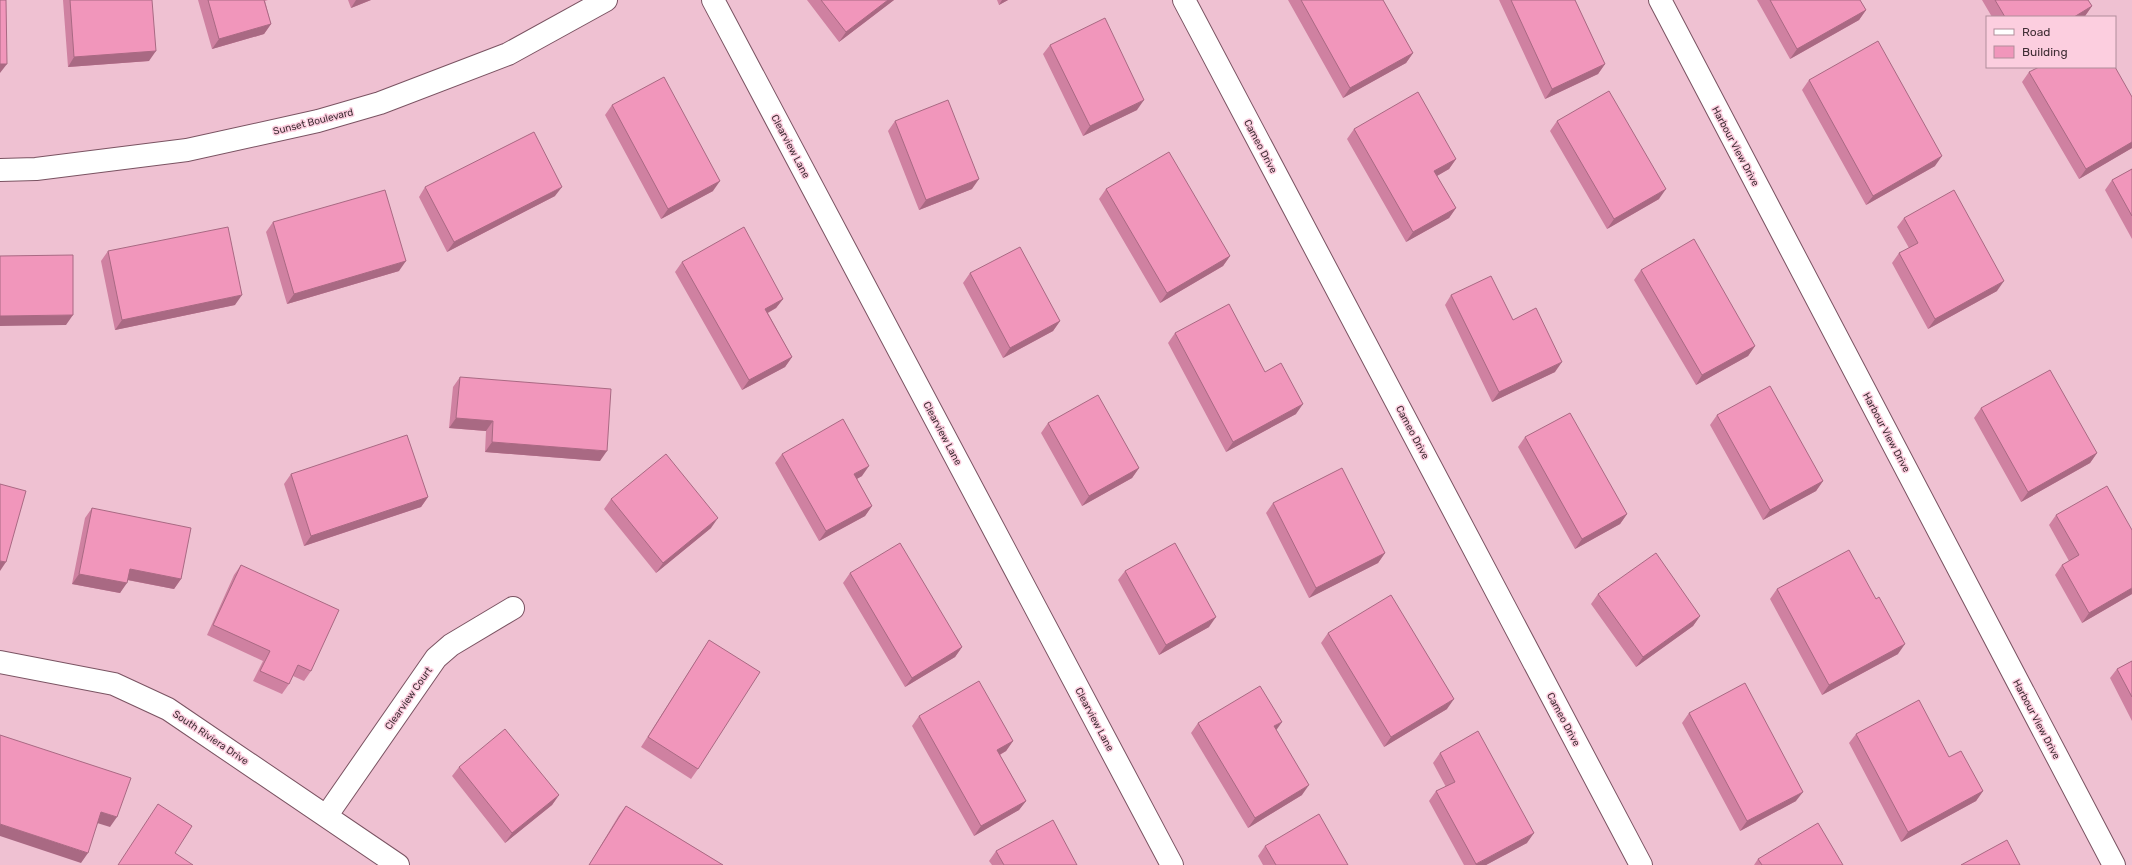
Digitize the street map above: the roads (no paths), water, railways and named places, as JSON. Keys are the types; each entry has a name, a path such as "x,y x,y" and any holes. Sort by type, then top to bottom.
{"street":[{"name":"Sunset Boulevard","path":"0,170 36,169 187,150 325,119 380,103 508,54 606,0"},
{"name":"Clearview Lane","path":"713,0 1172,865"},
{"name":"Cameo Drive","path":"1184,0 1641,865"},
{"name":"Harbour View Drive","path":"1660,0 2114,865"},
{"name":"Clearview Court","path":"327,815 436,658 451,645 513,608"},
{"name":"South Riviera Drive","path":"0,662 114,684 168,709 327,815 398,865"}]}
